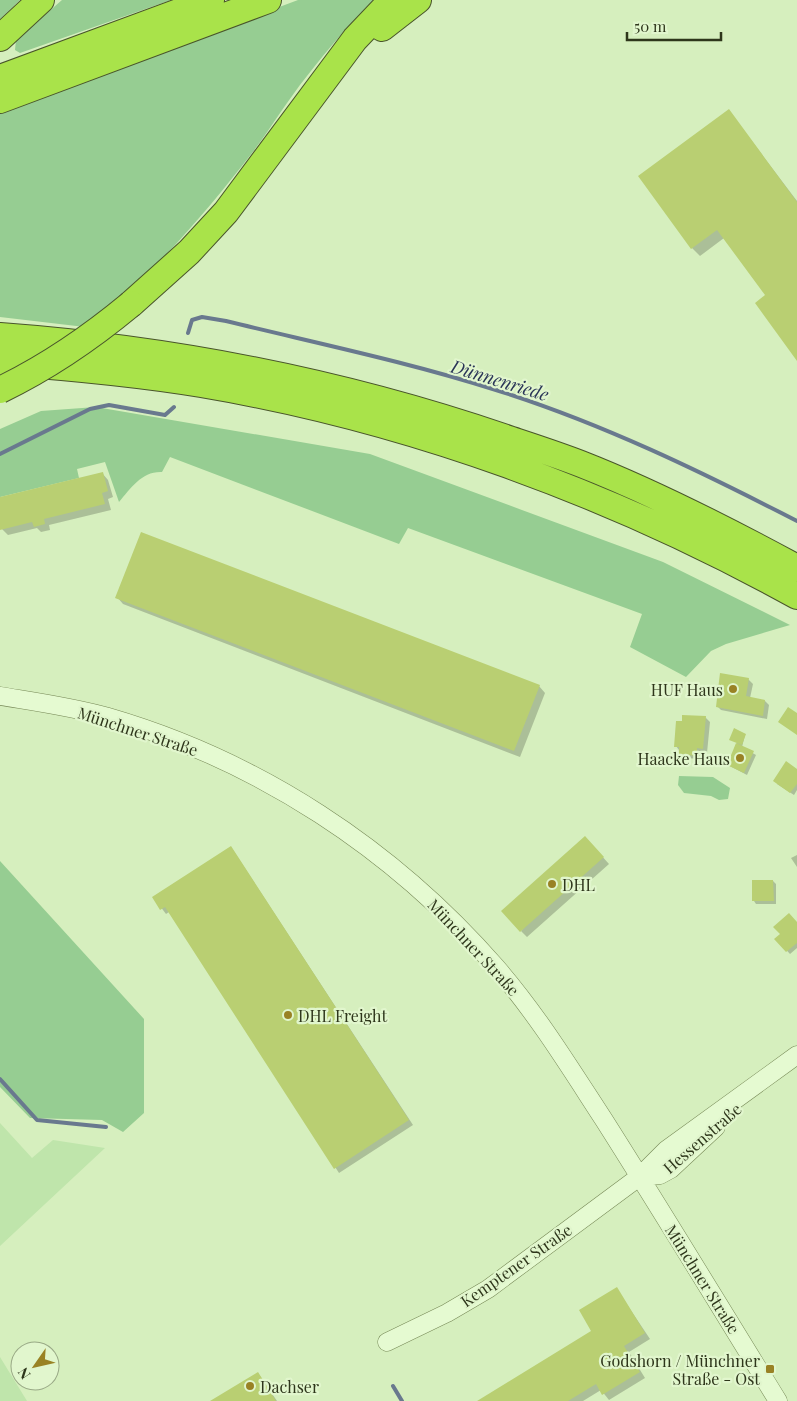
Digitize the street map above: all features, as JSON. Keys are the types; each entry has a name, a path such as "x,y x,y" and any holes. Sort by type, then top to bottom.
{"highway":[{"path":"0,38 41,0"},
{"path":"4,91 33,66 212,0"},
{"path":"4,91 268,0"},
{"path":"0,390 49,365 90,338 189,252 226,212 355,39 392,0"},
{"path":"323,80 367,40 418,0"},
{"path":"0,336 72,342 203,360 323,383 453,420 581,464 671,504 797,568"},
{"path":"0,362 82,369 201,384 385,426 512,467 583,494 659,526 797,596"}],"street":[{"name":"Münchner Straße","path":"0,696 107,717 185,744 283,792 343,829 375,852 429,898 458,926 518,994 554,1044 778,1401"},
{"name":"Hessenstraße","path":"639,1177 666,1150 797,1055"},
{"name":"Kemptener Straße","path":"387,1342 447,1313 488,1288 639,1177"}],"green space":[{"path":"0,0 20,0 0,19"},
{"path":"62,0 171,0 20,53 15,50 16,40"},
{"path":"298,0 375,0 323,56 252,153 174,246 131,289 85,327 0,317 0,109 27,102"},
{"path":"96,407 370,454 663,562 790,625 726,644 711,651 686,677 630,647 642,614 408,528 399,544 170,457 162,472 155,472 143,477 119,502 105,462 77,469 79,478 0,497 0,429 41,411"},
{"path":"679,776 713,777 730,788 728,799 719,800 711,796 684,793 678,785"},
{"path":"0,861 144,1019 144,1113 123,1132 102,1120 30,1118 0,1087"},
{"path":"0,1123 32,1158 53,1140 105,1148 0,1246"},
{"path":"0,1357 10,1373 10,1391 21,1391 27,1401 0,1401"}],"building":[{"path":"729,109 797,202 797,361 755,303 765,295 717,230 691,249 638,176"},
{"path":"103,472 108,491 102,493 105,504 44,519 45,524 34,527 32,522 0,530 0,497"},
{"path":"141,532 540,685 514,751 115,598"},
{"name":"HUF Haus","path":"720,673 749,678 746,696 765,700 763,716 716,707"},
{"path":"788,707 797,713 797,735 778,722"},
{"path":"682,715 706,716 703,749 697,748 697,756 679,754 679,747 674,747 676,721 682,721"},
{"path":"734,728 746,734 742,745 729,740"},
{"name":"Haacke Haus","path":"736,743 754,751 744,773 727,765"},
{"path":"786,761 797,769 797,784 790,793 773,781"},
{"name":"DHL","path":"585,836 604,857 520,932 501,911"},
{"name":"DHL Freight","path":"231,846 409,1120 334,1169 165,907 160,910 152,897"},
{"path":"752,880 773,880 774,901 752,901"},
{"path":"789,913 797,922 797,943 786,952 774,939 780,934 773,927"},
{"path":"617,1287 645,1333 624,1346 640,1372 602,1395 596,1384 568,1401 477,1401 591,1331 579,1310"},
{"name":"Dachser","path":"258,1372 276,1401 210,1401"}],"waterway":[{"name":"Dünnenriede","path":"188,333 192,320 202,317 226,321 396,362 496,390 574,417 650,449 797,521"},
{"name":"Dünnenriede","path":"0,454 90,409 109,405 165,415 174,407"},
{"path":"0,1079 37,1120 106,1127"},
{"path":"393,1386 402,1401"}],"place":[{"name":"HUF Haus","path":"733,689"},
{"name":"Haacke Haus","path":"740,758"},
{"name":"DHL","path":"552,884"},
{"name":"DHL Freight","path":"288,1015"},
{"name":"Godshorn / Münchner Straße - Ost","path":"770,1369"},
{"name":"Dachser","path":"250,1386"}]}
